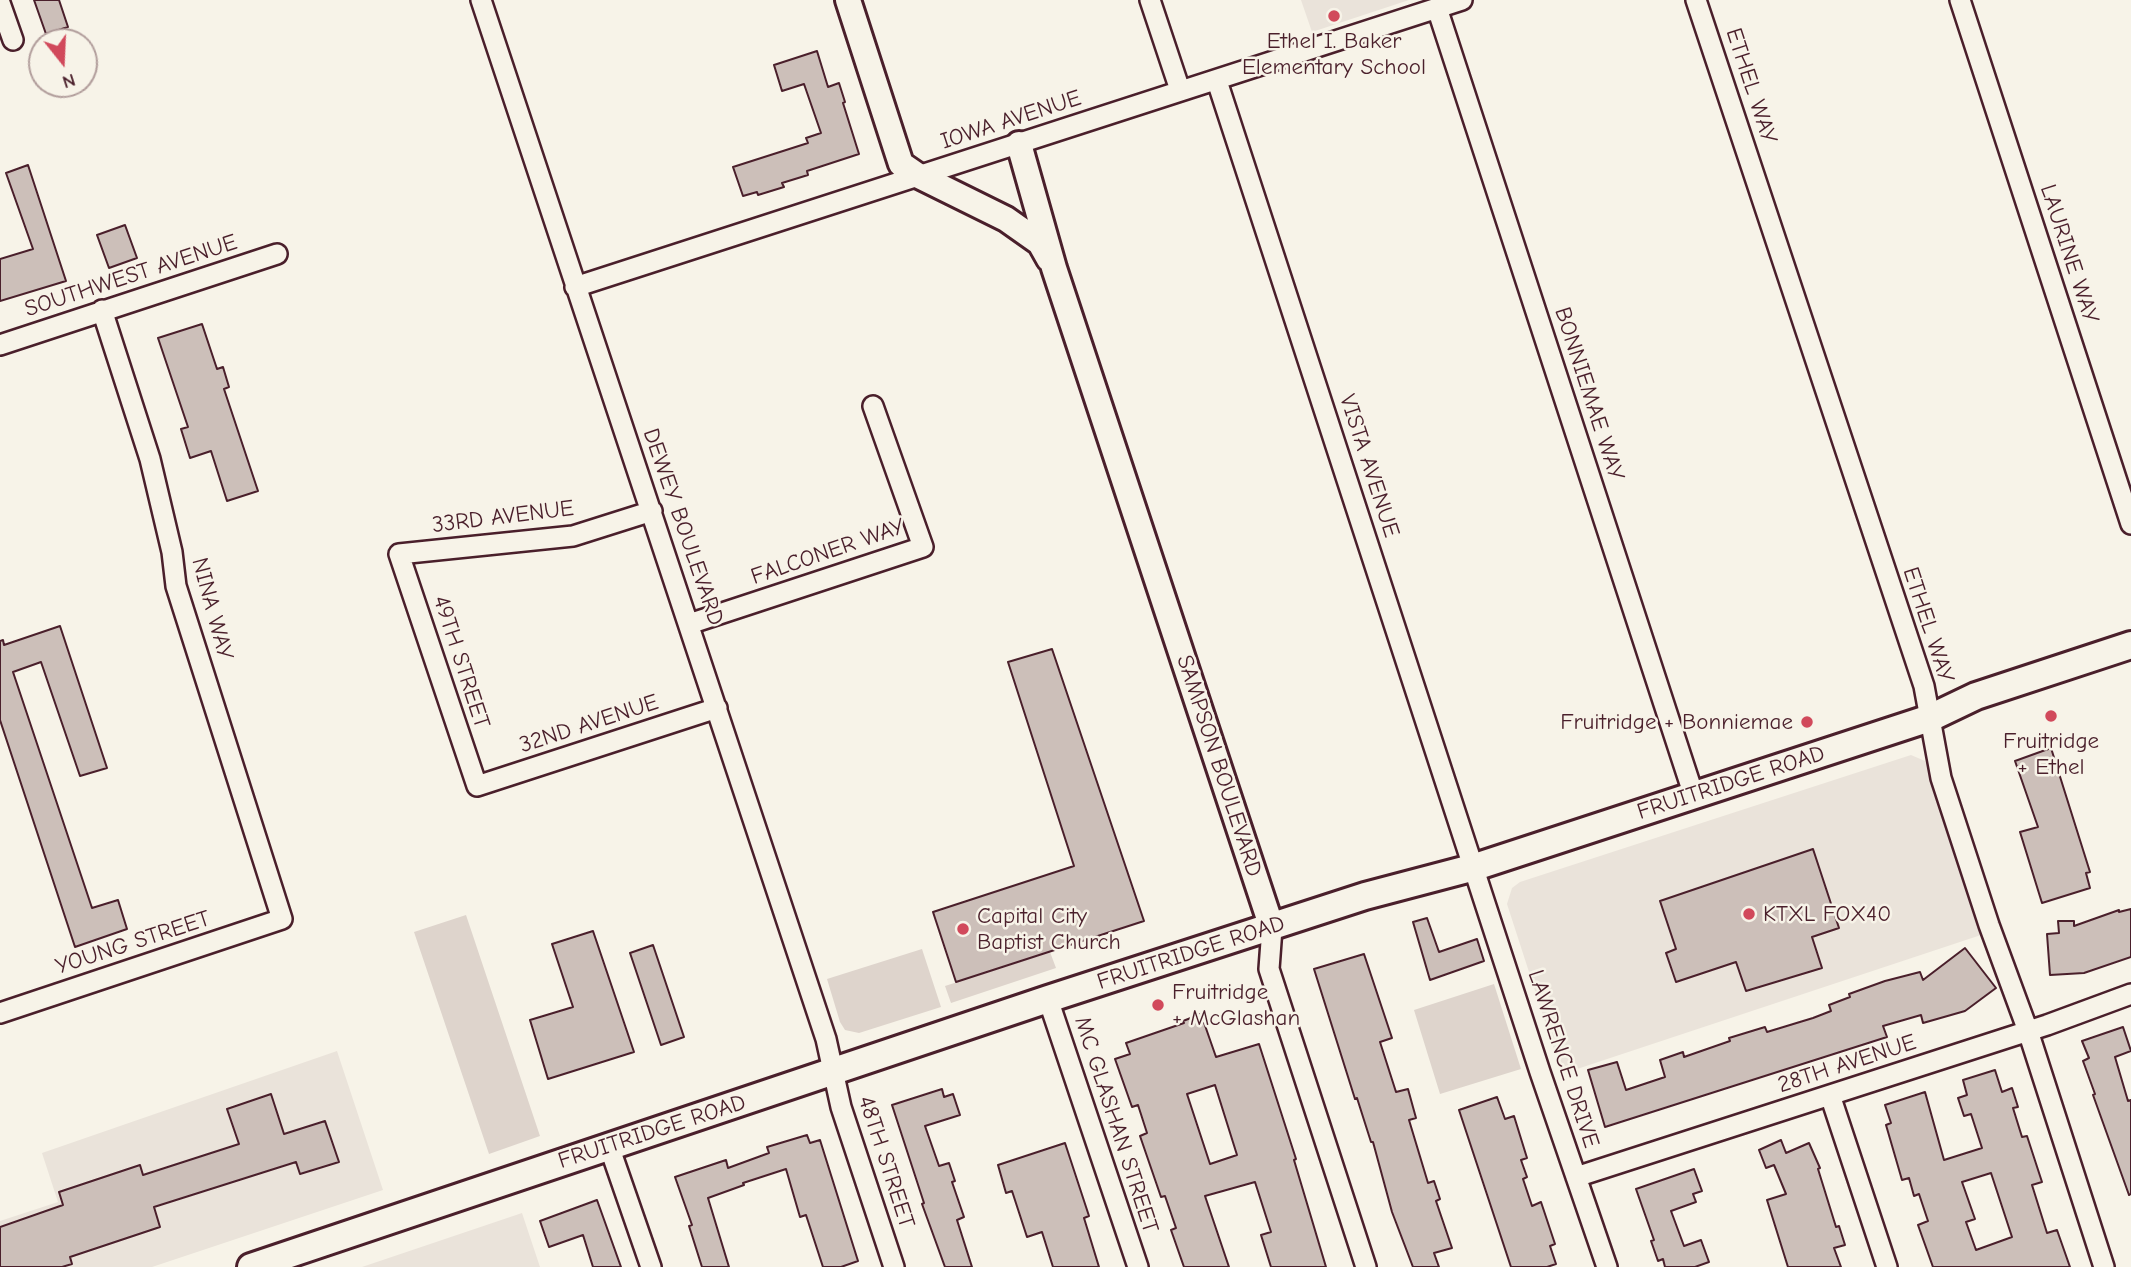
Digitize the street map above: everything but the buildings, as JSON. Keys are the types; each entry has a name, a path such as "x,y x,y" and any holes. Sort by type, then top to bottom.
{"main road":[{"name":"FRUITRIDGE ROAD","path":"251,1267 1365,895 1475,867 1930,718 1976,696 2131,645"}],"street":[{"name":"DEWEY BOULEVARD","path":"481,0 717,708 825,1039 833,1072"},
{"name":"SAMPSON BOULEVARD","path":"848,0 901,164 917,175 1006,219 1040,243 1054,268"},
{"path":"1150,0 1180,90"},
{"name":"IOWA AVENUE","path":"575,287 1462,0"},
{"name":"ETHEL WAY","path":"1696,0 1924,687 1938,750 1941,778 1989,925 2028,1031 2104,1267"},
{"name":"LAURINE WAY","path":"1960,0 2131,524"},
{"path":"0,3 13,40"},
{"name":"BONNIEMAE WAY","path":"1437,8 1694,796"},
{"name":"VISTA AVENUE","path":"1217,81 1475,867"},
{"name":"SAMPSON BOULEVARD","path":"1019,144 1054,268 1272,928 1269,969 1366,1267"},
{"name":"SOUTHWEST AVENUE","path":"0,345 277,254"},
{"name":"NINA WAY","path":"102,310 150,459 172,552 176,586 282,919"},
{"name":"FALCONER WAY","path":"689,624 923,547 873,406"},
{"name":"33RD AVENUE","path":"399,554 573,536 652,511"},
{"name":"49TH STREET","path":"399,554 477,786"},
{"name":"32ND AVENUE","path":"477,786 717,708"},
{"name":"LAWRENCE DRIVE","path":"1475,867 1606,1267"},
{"name":"YOUNG STREET","path":"0,1013 282,919"},
{"name":"28TH AVENUE","path":"1576,1177 2028,1031 2131,994"},
{"name":"MC GLASHAN STREET","path":"1048,999 1138,1267"},
{"name":"48TH STREET","path":"833,1072 841,1107 894,1267"},
{"path":"1830,1095 1887,1267"},
{"path":"609,1146 651,1267"}],"shaded area":[{"name":"Ethel I. Baker Elementary School","path":"1301,0 1409,0 1312,32"},
{"path":"1911,755 1925,761 1931,771 1984,934 1562,1074 1507,904 1512,888 1520,882"},
{"path":"466,915 540,1136 489,1154 414,932"},
{"path":"922,949 941,1007 859,1033 845,1030 827,979"},
{"path":"1050,952 1056,968 951,1003 945,986"},
{"path":"1494,984 1521,1069 1440,1094 1414,1010"},
{"path":"337,1051 383,1190 152,1267 0,1267 0,1221 58,1202 42,1153"},
{"path":"522,1213 540,1267 362,1267"}],"place":[{"name":"Ethel I. Baker Elementary School","path":"1334,16"},
{"name":"Fruitridge + Ethel","path":"2051,716"},
{"name":"Fruitridge + Bonniemae","path":"1807,722"},
{"name":"KTXL FOX40","path":"1749,914"},
{"name":"Capital City Baptist Church","path":"963,929"},
{"name":"Fruitridge + McGlashan","path":"1158,1005"}]}
